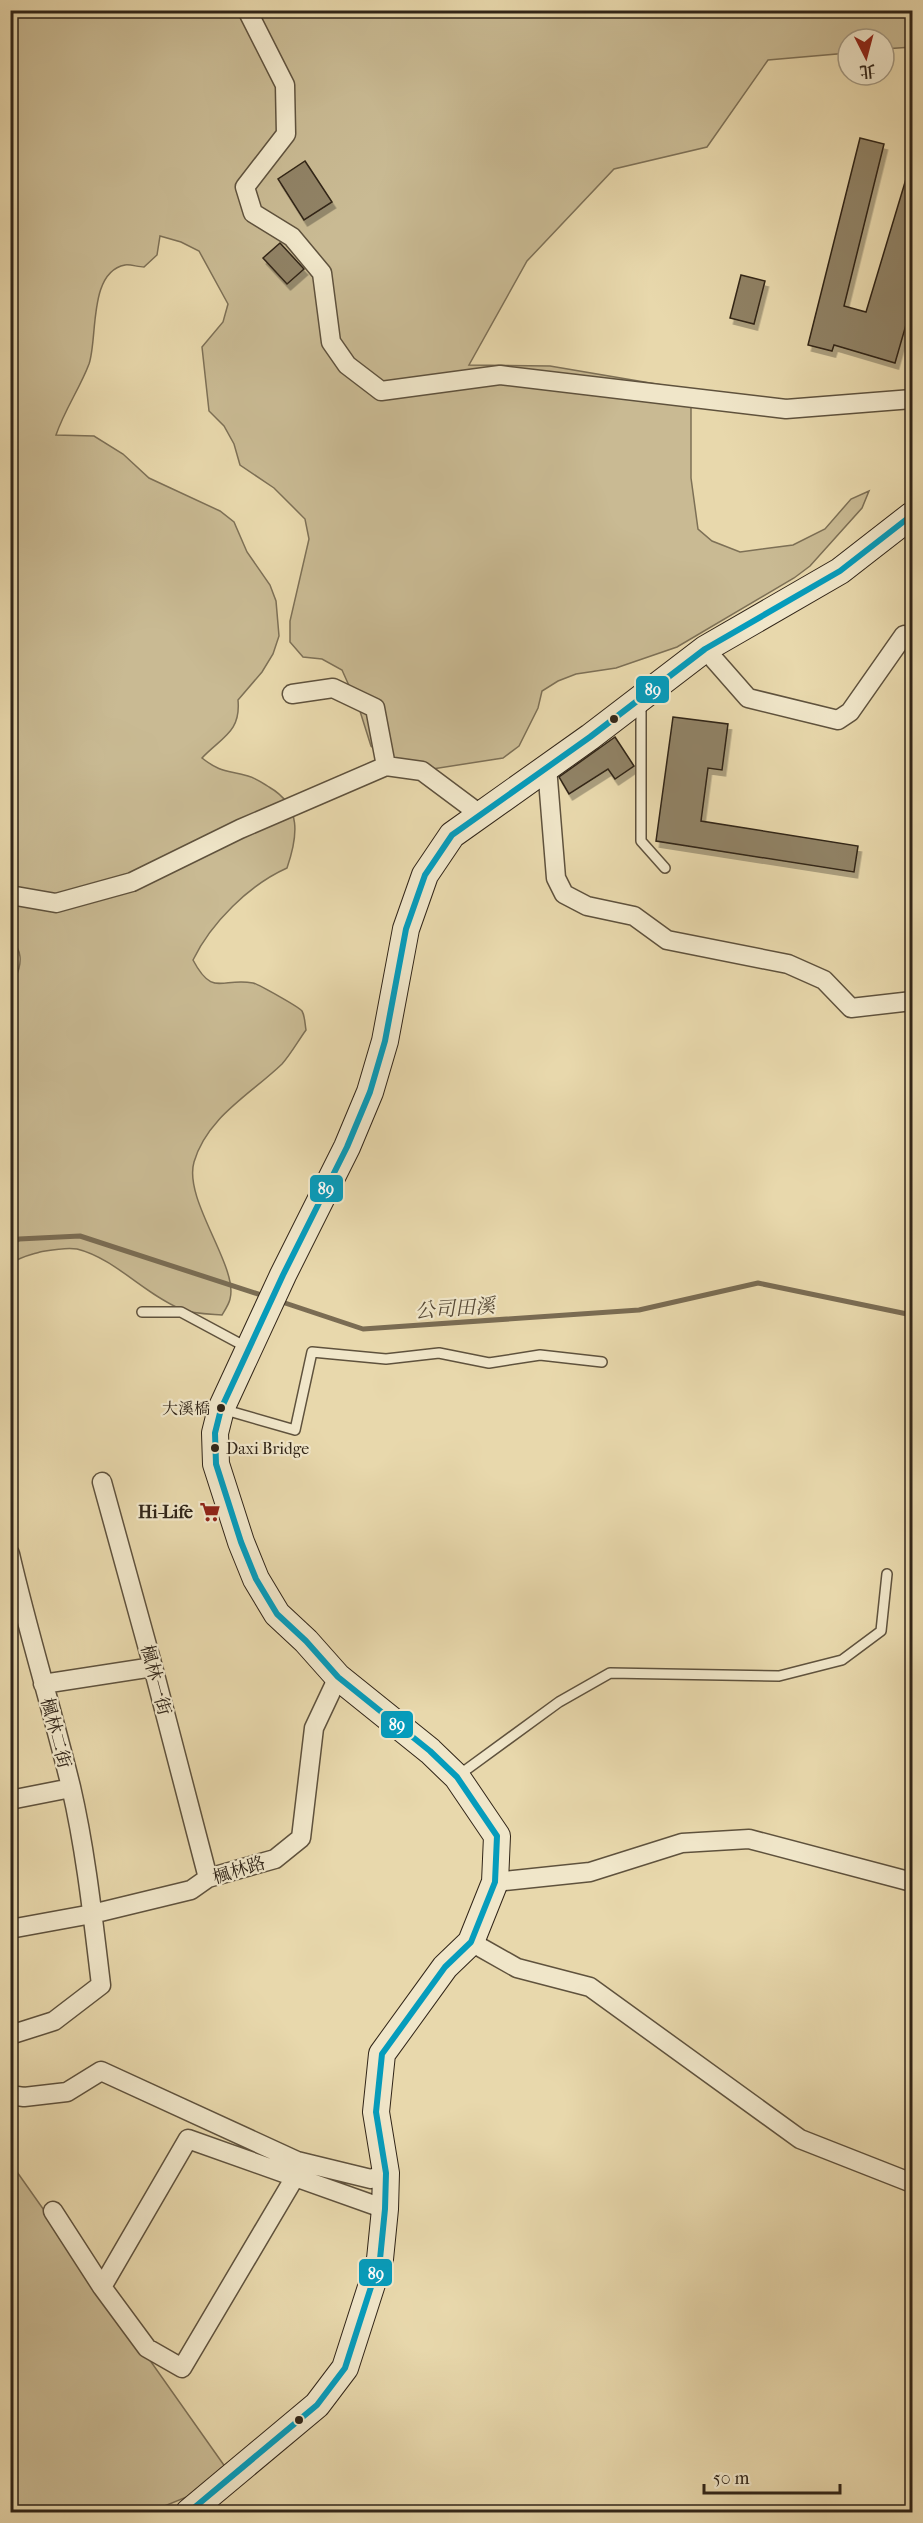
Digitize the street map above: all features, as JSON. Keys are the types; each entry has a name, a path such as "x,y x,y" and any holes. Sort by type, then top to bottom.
{"main road":[{"path":"189,2512 225,2480 277,2442 317,2405 345,2368 380,2259 386,2209 386,2173 376,2112 382,2054 445,1967 471,1942 495,1882 497,1836 457,1777 430,1751 338,1677 306,1641 277,1614 256,1579 228,1505 216,1464 215,1432 221,1409 348,1147 370,1092 385,1041 406,929 425,875 452,835 705,649 840,571 912,515"}],"street":[{"path":"247,10 285,85 286,134 245,187 253,213 292,237 322,273 331,342 347,365 381,391 500,375 786,409 912,399"},
{"path":"705,649 748,698 838,720 850,712 904,635"},
{"path":"292,694 333,688 375,708 386,766"},
{"path":"10,895 56,903 132,882 240,829 386,766 422,771 481,815"},
{"path":"547,767 556,878 564,894 587,906 634,916 667,940 788,964 824,980 851,1008 912,1001"},
{"name":"楓林一街","path":"102,1482 208,1878"},
{"name":"楓林二街","path":"10,1554 17,1615 43,1684 71,1788 93,1914 101,1985 54,2021 10,2035"},
{"path":"43,1684 153,1667"},
{"name":"楓林路","path":"10,1929 93,1914 191,1890 208,1878 274,1859 301,1838 314,1728 338,1677"},
{"path":"10,1800 71,1788"},
{"path":"495,1882 590,1872 681,1843 749,1839 912,1882"},
{"path":"471,1942 517,1968 590,1987 800,2139 912,2183"},
{"path":"10,2095 24,2097 67,2092 101,2071 297,2161 371,2179 386,2173"},
{"path":"102,2287 188,2139 386,2209"},
{"path":"53,2211 102,2287 147,2348 182,2368 295,2177"}],"lane":[{"path":"641,698 641,842 665,868"},
{"path":"142,1312 181,1312 250,1349"},
{"path":"221,1409 295,1430 312,1352 386,1359 439,1353 489,1363 540,1355 602,1362"},
{"path":"457,1777 559,1702 610,1673 779,1676 842,1660 881,1630 887,1574"}],"shaded area":[{"path":"11,11 908,11 912,26 912,47 896,48 896,27 836,27 836,54 768,60 707,147 614,169 527,261 469,365 550,366 691,390 691,478 698,529 712,541 740,552 793,545 825,529 851,499 869,491 862,508 810,566 794,578 677,647 616,668 576,674 542,691 538,708 519,746 503,758 426,770 387,759 371,746 359,708 342,670 322,659 303,657 290,642 290,621 309,539 305,519 274,488 240,465 234,444 224,426 209,411 202,347 223,322 228,304 199,251 181,242 160,236 157,255 144,267 125,265 113,270 105,280 96,307 89,364 56,435 94,436 123,454 149,478 220,511 234,522 247,552 270,585 276,601 279,636 273,654 262,672 238,700 236,720 229,733 202,758 219,769 253,778 280,795 292,813 295,833 293,845 287,868 259,884 233,906 210,932 193,960 206,979 219,984 253,983 294,1005 302,1011 306,1030 282,1064 219,1119 200,1146 194,1162 193,1177 196,1195 227,1269 231,1285 229,1301 222,1315 181,1309 155,1295 104,1260 77,1249 40,1252 11,1264 10,981 15,979 20,957 10,936"},
{"path":"10,2162 233,2478 150,2512 11,2512"}],"building":[{"path":"860,138 884,144 844,306 866,312 909,169 912,170 912,304 895,363 834,345 832,351 808,345"},
{"path":"305,161 332,202 304,220 278,179"},
{"path":"280,243 304,269 287,284 263,258"},
{"path":"741,275 765,281 754,324 730,318"},
{"path":"673,717 728,724 722,770 708,768 701,821 858,846 854,872 656,841"},
{"path":"615,737 634,766 615,779 608,769 569,794 559,777"}],"waterway":[{"name":"公司田溪","path":"10,1245 19,1239 80,1236 264,1296"},
{"name":"公司田溪","path":"279,1301 363,1329 639,1310 758,1283 912,1315"}],"transit line":[{"name":"89","path":"189,2512 317,2405 345,2368 380,2259 386,2173 376,2112 382,2054 445,1967 471,1942 495,1882 497,1836 457,1777 430,1751 338,1677 306,1641 277,1614 256,1579 241,1542 216,1464 215,1433 221,1409 283,1275 347,1147 370,1092 385,1041 406,929 425,875 452,835 590,737 705,649 840,571 912,515"}],"place":[{"name":"大溪橋","path":"221,1408"},
{"name":"Daxi Bridge","path":"215,1448"},
{"name":"Hi-Life","path":"210,1512"}]}
